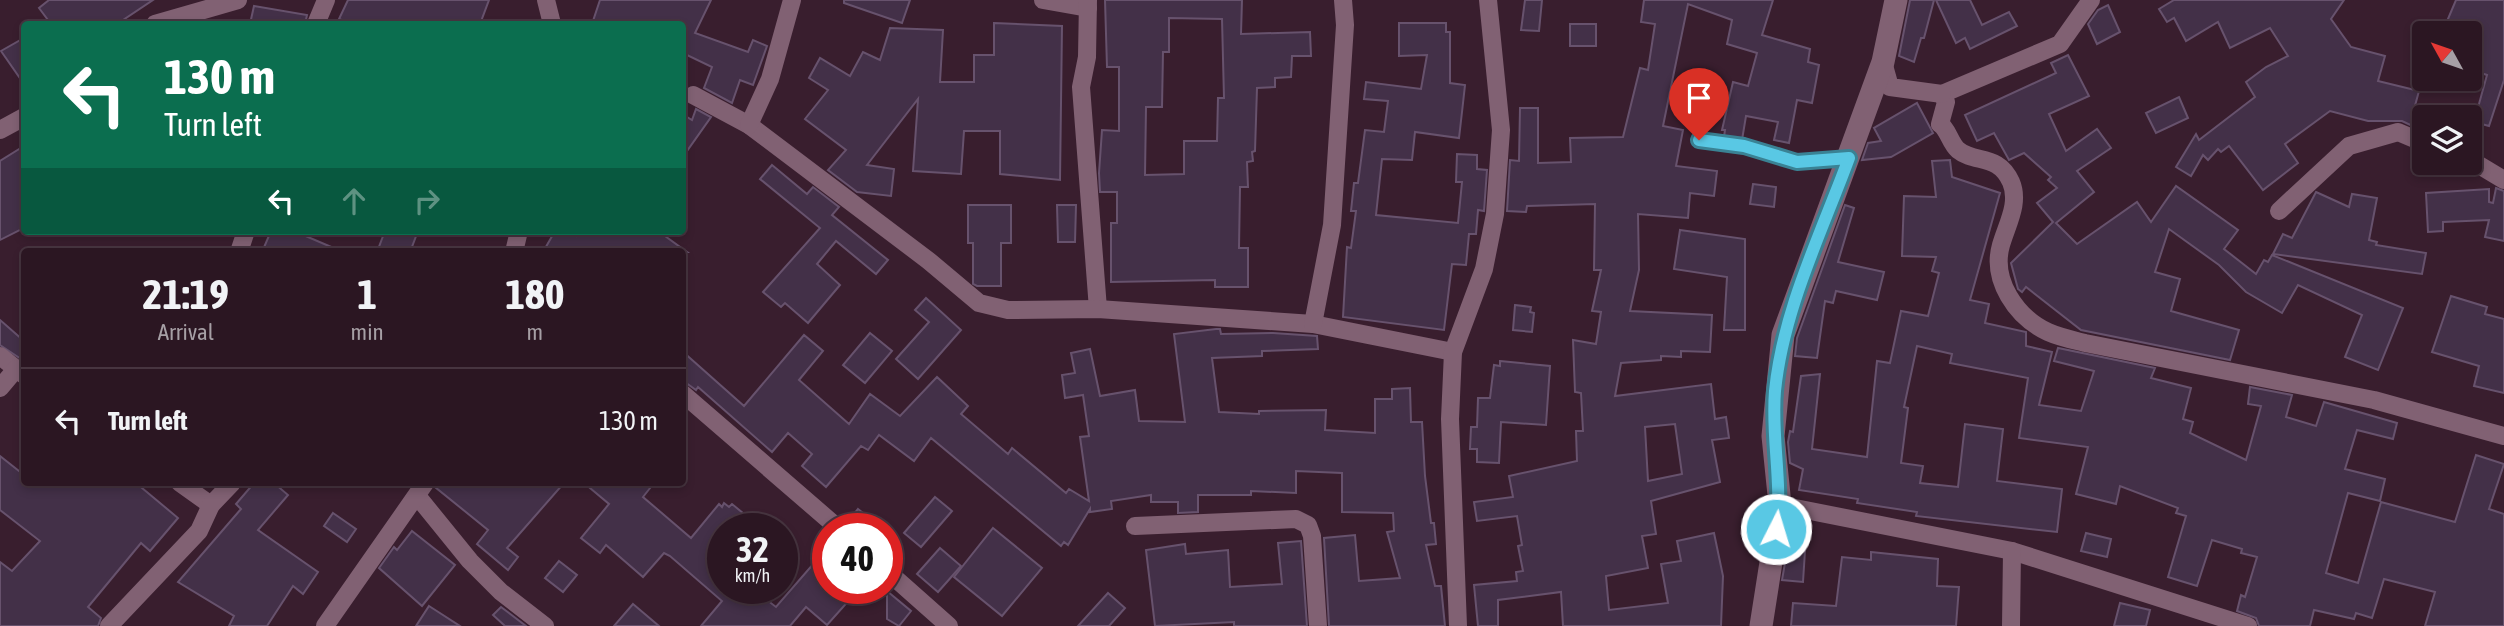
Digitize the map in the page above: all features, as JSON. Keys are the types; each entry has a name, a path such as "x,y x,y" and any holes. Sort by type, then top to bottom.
{"street":[{"path":"162,21 197,5 237,0"},
{"path":"317,21 326,0"},
{"path":"546,0 551,21"},
{"path":"750,125 770,79 792,0"},
{"path":"1043,0 1088,4 1087,57 1081,87 1098,309"},
{"path":"1313,324 1332,225 1345,25 1343,0"},
{"path":"1458,626 1450,419 1453,352 1484,269 1495,214 1501,130 1488,0"},
{"path":"1761,626 1780,505 1773,436 1783,335 1883,62 1896,0"},
{"path":"1883,62 1890,87 1942,94 2060,44 2091,0"},
{"path":"1942,94 1946,102 1940,124 1958,150 1986,159 2004,170 2012,184 2015,198 1998,260 1998,275 2015,303 2048,332 2085,343 2374,400 2504,436"},
{"path":"693,95 750,125 929,261 979,303 1008,310 1098,309 1313,324 1453,352"},
{"path":"0,130 21,119"},
{"path":"2279,211 2349,146 2398,132 2412,137"},
{"path":"2482,167 2504,180"},
{"path":"0,356 20,372 0,388"},
{"path":"686,396 821,513"},
{"path":"184,486 211,505"},
{"path":"109,626 199,531 211,505 229,486"},
{"path":"325,626 421,490 470,561 501,592 545,626"},
{"path":"1780,505 2012,551 2248,626"},
{"path":"1135,526 1296,519 1308,525 1312,536 1318,626"},
{"path":"2011,626 2012,551"},
{"path":"903,584 949,626"},
{"path":"929,606 930,626"}],"lane":[{"path":"1699,140 1744,146 1797,162 1849,158"}],"building":[{"path":"49,0 153,0 122,21 49,21 39,8"},
{"path":"348,0 489,0 481,21 339,19"},
{"path":"600,0 711,0 695,33 748,52 753,40 767,46 753,85 740,80 732,103 704,88 712,67 686,54 686,21 593,21"},
{"path":"844,0 910,0 902,23 844,3"},
{"path":"1105,0 1242,0 1241,34 1310,32 1311,56 1292,56 1291,77 1275,78 1275,87 1257,88 1255,151 1252,152 1253,161 1247,162 1248,187 1240,187 1239,248 1248,248 1248,287 1215,287 1215,280 1111,282 1111,223 1117,223 1117,192 1100,192 1099,173 1102,130 1119,131 1119,67 1107,67","holes":["1169,18 1222,19 1224,98 1218,98 1217,141 1184,141 1184,174 1145,175 1146,107 1162,107 1163,52 1169,52"]},
{"path":"1525,0 1542,0 1539,31 1521,30"},
{"path":"1644,0 1773,0 1762,35 1810,49 1808,62 1819,65 1812,103 1797,100 1789,143 1774,140 1778,122 1746,116 1742,140 1724,137 1725,130 1722,130 1733,82 1748,86 1757,53 1727,44 1732,20 1688,4 1663,126 1683,130 1676,166 1717,171 1714,196 1690,193 1688,218 1638,214 1639,270 1630,311 1712,315 1710,352 1681,351 1681,357 1661,356 1661,360 1621,363 1615,396 1711,384 1715,419 1726,417 1729,438 1712,440 1720,482 1651,501 1656,534 1642,536 1648,568 1606,576 1609,610 1668,603 1661,564 1681,561 1677,541 1714,533 1723,576 1721,626 1563,626 1561,592 1498,600 1498,626 1478,626 1474,585 1517,581 1516,572 1523,571 1518,546 1522,545 1517,516 1477,521 1474,502 1513,497 1509,476 1577,461 1576,431 1583,431 1581,393 1575,392 1573,340 1596,344 1601,312 1592,311 1601,270 1594,270 1595,204 1527,206 1526,212 1507,211 1510,160 1519,161 1520,108 1538,108 1538,163 1571,162 1570,138 1623,137 1640,68 1648,70 1655,24 1641,22","holes":["1675,424 1682,474 1648,481 1645,427"]},
{"path":"1910,0 1934,0 1924,38 1921,38 1914,62 1899,56"},
{"path":"1936,0 1970,0 1982,25 2009,12 2017,26 1970,49 1965,38 1956,43"},
{"path":"2174,0 2344,0 2331,19 2351,47 2385,56 2378,81 2419,91 2415,105 2412,105 2412,126 2402,121 2368,121 2330,111 2285,144 2298,163 2263,190 2229,146 2221,152 2218,149 2208,160 2203,155 2191,176 2176,167 2196,134 2199,140 2255,97 2246,82 2266,67 2288,56 2270,28 2230,48 2218,22 2186,41 2174,18 2167,22 2159,9"},
{"path":"2456,0 2504,0 2504,80 2489,126 2482,124 2482,105 2479,105 2487,75 2482,73 2482,21 2447,21"},
{"path":"2108,5 2120,32 2097,44 2088,24 2098,10"},
{"path":"254,6 307,15 306,21 251,21"},
{"path":"994,23 1062,26 1060,180 1000,174 1000,131 964,131 961,174 913,171 918,99 867,165 894,169 891,196 857,192 828,170 846,150 805,119 828,90 809,78 820,58 850,76 863,52 880,60 890,28 943,30 940,82 974,82 974,55 994,55"},
{"path":"1399,23 1446,23 1446,32 1450,32 1450,83 1465,85 1459,138 1415,132 1412,160 1382,159 1376,215 1458,223 1462,182 1456,182 1457,154 1477,155 1477,169 1487,170 1484,211 1478,210 1476,234 1469,234 1466,265 1452,264 1444,330 1343,317 1347,247 1351,248 1356,211 1351,211 1354,183 1358,183 1365,130 1384,132 1388,101 1364,99 1366,82 1421,89 1427,55 1399,56"},
{"path":"1570,24 1596,24 1596,46 1570,46"},
{"path":"21,40 21,80 1,51"},
{"path":"2068,55 2089,96 2049,114 2066,151 2097,129 2111,148 2077,171 2094,192 2056,223 2077,244 2137,202 2151,222 2176,186 2238,230 2224,249 2256,274 2264,260 2268,262 2272,255 2403,308 2378,370 2345,357 2362,315 2298,285 2282,313 2246,292 2219,265 2169,229 2155,272 2180,279 2171,311 2239,330 2230,360 2081,330 2026,287 2022,292 2018,289 2011,263 2053,222 2037,203 2057,188 2048,180 2051,177 2024,153 2009,160 1994,133 1977,141 1965,115 2056,73 2051,63"},
{"path":"2179,97 2188,118 2156,133 2146,113"},
{"path":"1917,103 1933,133 1891,157 1862,160 1868,143 1881,141 1874,128"},
{"path":"696,109 711,117 686,152 686,116 692,120"},
{"path":"21,148 21,230 0,240 0,161"},
{"path":"1950,160 1952,177 2000,193 1970,300 1989,304 1985,323 2026,332 2026,346 2052,352 2039,405 2081,411 2094,371 2054,361 2058,348 2155,368 2151,378 2191,388 2183,419 2193,422 2190,433 2246,460 2261,406 2248,404 2250,387 2292,395 2286,417 2316,426 2324,402 2397,423 2393,439 2357,430 2345,469 2385,479 2380,501 2348,493 2326,573 2358,583 2381,502 2455,522 2476,455 2504,464 2489,509 2504,514 2504,626 2425,626 2435,592 2384,579 2372,618 2356,613 2354,619 2314,610 2310,626 2259,626 2256,618 2237,611 2241,595 2245,597 2257,557 2241,553 2242,549 2212,540 2197,586 2168,577 2186,516 2176,513 2178,508 2120,486 2116,504 2076,494 2088,447 2019,438 2028,378 1950,363 1952,354 1917,346 1904,407 1908,408 1901,463 1923,466 1920,483 1958,487 1965,424 2003,429 1997,481 2062,489 2057,532 1916,516 1917,512 1857,503 1858,499 1799,490 1803,469 1790,463 1788,442 1790,431 1793,432 1801,376 1820,374 1812,449 1867,457 1877,361 1890,363 1901,311 1928,316 1939,273 1932,271 1936,257 1902,256 1904,196 1936,197 1932,161"},
{"path":"772,165 807,194 813,187 839,207 832,215 888,260 876,274 836,241 817,264 840,285 808,323 785,303 781,307 763,292 820,228 760,179"},
{"path":"1753,184 1776,187 1774,207 1750,204"},
{"path":"2496,188 2504,191 2504,241 2485,237 2489,220 2443,222 2443,231 2428,232 2426,193 2489,189 2489,202 2493,203"},
{"path":"2316,192 2349,207 2352,194 2377,198 2369,240 2377,242 2376,245 2426,253 2422,274 2273,254 2283,234 2292,238"},
{"path":"968,205 1011,205 1011,243 1001,243 1001,286 973,284 973,243 968,243"},
{"path":"1057,205 1076,205 1075,242 1058,242"},
{"path":"1845,205 1854,208 1838,262 1884,272 1877,300 1836,291 1833,303 1825,301 1817,358 1795,356 1797,338"},
{"path":"1680,230 1745,239 1745,330 1724,330 1727,277 1674,269"},
{"path":"269,235 303,235 334,248 264,248"},
{"path":"383,235 416,235 412,248 379,248"},
{"path":"553,235 664,235 681,248 545,248"},
{"path":"2451,296 2487,307 2485,314 2504,319 2504,393 2474,386 2479,366 2432,352"},
{"path":"926,298 961,330 918,379 896,359 929,322 915,310"},
{"path":"1515,305 1531,307 1530,312 1534,313 1532,332 1513,330"},
{"path":"0,320 21,338 21,359 0,345"},
{"path":"1220,329 1221,334 1317,336 1318,349 1262,351 1262,356 1212,358 1219,412 1259,414 1259,411 1326,410 1325,430 1375,433 1375,399 1392,399 1392,389 1410,388 1411,422 1422,422 1425,476 1431,523 1434,523 1436,544 1426,545 1435,586 1441,586 1445,626 1329,626 1324,538 1355,535 1359,581 1400,578 1387,532 1394,531 1393,513 1342,512 1342,473 1296,471 1296,493 1251,491 1251,495 1198,495 1198,512 1178,513 1178,502 1151,502 1151,495 1111,501 1112,509 1090,512 1090,509 1068,545 1064,542 1061,546 931,438 914,461 879,435 868,450 861,446 826,487 802,466 812,454 788,433 772,452 698,387 696,390 686,383 686,355 744,406 804,335 823,351 799,380 849,424 870,394 900,416 937,377 968,406 961,414 1008,454 1012,448 1066,493 1069,489 1089,501 1080,437 1089,436 1083,395 1065,398 1062,375 1075,373 1071,353 1090,349 1100,396 1135,390 1139,421 1185,422 1174,334"},
{"path":"870,333 892,351 865,383 843,365"},
{"path":"1500,361 1550,366 1546,425 1501,422 1499,463 1477,462 1477,449 1470,449 1471,427 1477,427 1478,398 1490,398 1494,365 1500,366"},
{"path":"0,456 21,473 21,486 140,486 178,518 150,551 141,543 88,607 101,618 98,626 0,626 0,562 12,571 40,541 0,510"},
{"path":"251,486 278,486 288,495 258,530 318,572 303,594 293,586 267,626 229,626 234,616 178,582 241,509 236,504"},
{"path":"561,486 507,548 518,557 508,570 477,544 488,530 435,487"},
{"path":"588,486 652,486 643,497 691,538 707,519 707,588 664,553 643,577 606,545 600,553 581,538 609,504"},
{"path":"935,497 952,511 921,547 904,533"},
{"path":"724,503 729,507 732,504 743,513 712,513 719,504 722,507"},
{"path":"333,513 356,529 347,542 324,526"},
{"path":"993,528 1042,568 1002,616 954,577"},
{"path":"412,531 455,565 422,606 379,568 394,547 397,550"},
{"path":"2086,533 2111,539 2107,557 2081,551"},
{"path":"1790,534 1806,535 1803,582 1782,580"},
{"path":"1301,541 1307,626 1234,626 1234,622 1155,626 1146,550 1185,544 1186,554 1228,550 1230,587 1282,584 1278,543"},
{"path":"940,548 961,566 938,592 917,574"},
{"path":"1871,552 1938,559 1937,586 1959,587 1956,626 1791,626 1793,603 1836,606 1842,557 1871,560"},
{"path":"559,561 577,575 563,592 545,578"},
{"path":"812,565 812,604 846,604 827,625 806,607 790,626 701,626 719,604 772,604 776,607 779,604 798,604 798,582"},
{"path":"1108,593 1125,608 1109,626 1078,626"},
{"path":"2120,603 2150,610 2146,626 2114,626"},
{"path":"633,604 659,626 614,626"},
{"path":"887,604 903,604 911,611 899,626 887,619"},
{"path":"429,606 460,626 416,626"},
{"path":"501,607 526,626 505,626 493,615"}],"route":[{"path":"1699,140 1744,146 1797,162 1849,158 1783,335 1773,436 1780,505 1776,529"}]}
